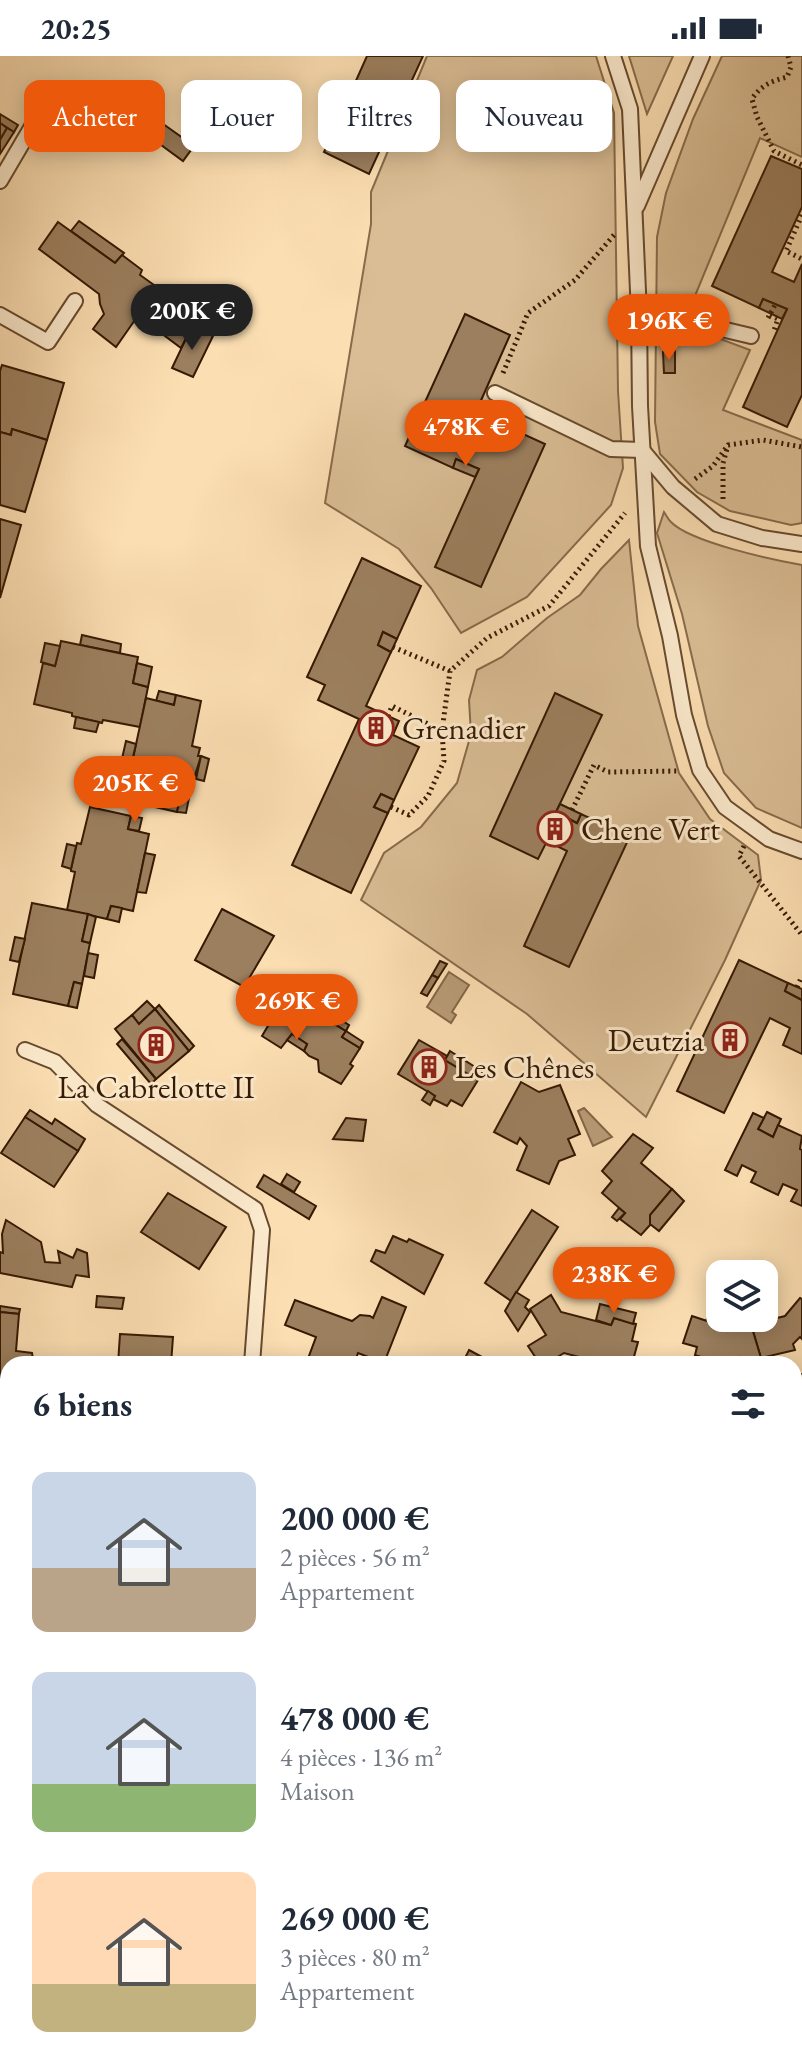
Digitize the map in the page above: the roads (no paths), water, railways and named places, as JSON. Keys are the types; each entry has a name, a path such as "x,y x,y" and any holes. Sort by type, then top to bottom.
{"lane":[{"path":"613,56 630,109 648,546 670,636 684,715 700,770 725,807 769,839 802,851"},
{"path":"636,210 702,56"},
{"path":"0,181 24,140"},
{"path":"0,315 48,342 75,301"},
{"path":"639,314 688,321 751,336"},
{"path":"495,393 611,449 642,450 673,487 717,524 762,538 802,544"},
{"path":"25,1050 55,1062 97,1105 255,1209 262,1230 253,1356"}],"place":[{"name":"Grenadier","path":"376,728"},
{"name":"Chene Vert","path":"555,829"},
{"name":"Deutzia","path":"730,1040"},
{"name":"La Cabrelotte II","path":"156,1045"},
{"name":"Les Chênes","path":"429,1067"}]}
